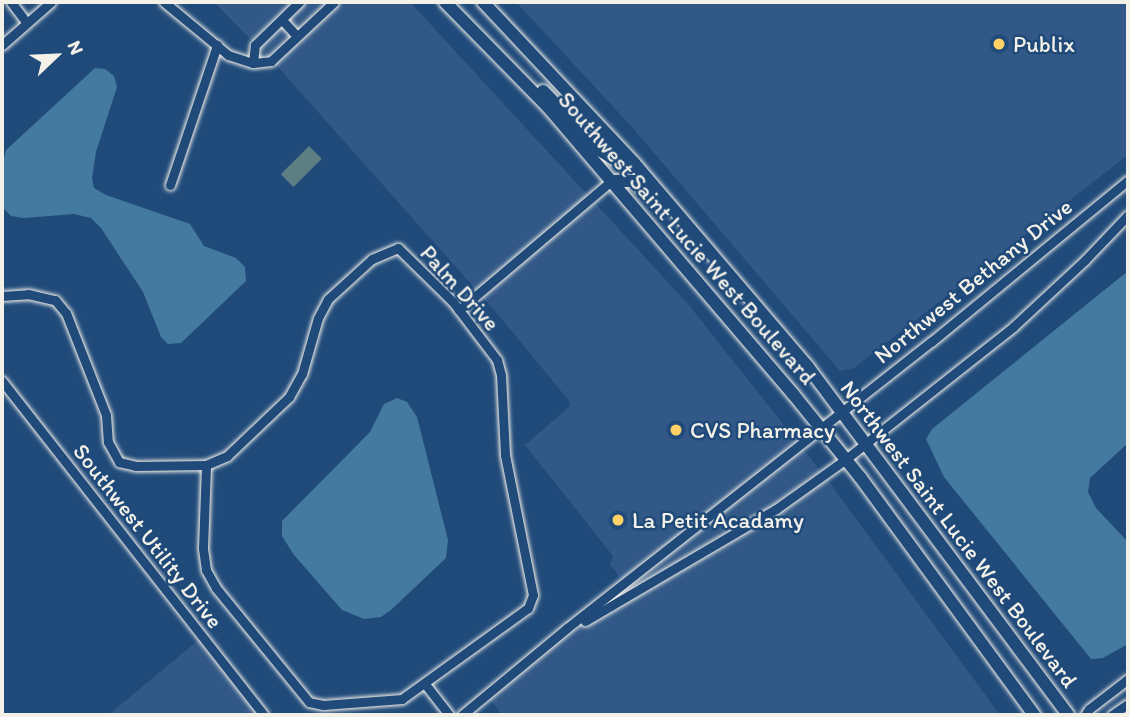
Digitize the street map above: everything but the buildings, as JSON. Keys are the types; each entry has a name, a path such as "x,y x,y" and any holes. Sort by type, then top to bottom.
{"main road":[{"name":"Southwest Saint Lucie West Boulevard","path":"445,2 508,66 611,181 822,429 1034,715"},
{"name":"Northwest Saint Lucie West Boulevard","path":"483,2 638,168 842,411 1068,715"},
{"path":"508,66 538,86 610,158 638,168"},
{"path":"611,181 633,181 692,230"}],"street":[{"path":"11,2 27,23"},
{"path":"2,45 51,2"},
{"path":"164,2 228,55 253,63 271,61 334,2"},
{"path":"253,63 255,45 299,2"},
{"path":"282,19 297,36"},
{"path":"170,185 209,60 217,45"},
{"name":"Northwest Bethany Drive","path":"551,643 931,342 1128,180"},
{"path":"459,310 611,181"},
{"path":"462,715 551,643 626,595 776,509 846,459 1013,327 1085,260 1128,215"},
{"name":"Palm Drive","path":"2,296 28,293 55,300 66,313 106,415 108,442 119,462 136,466 206,465 227,456 289,397 302,374 318,318 328,299 372,259 398,248 459,310 497,360 501,375 505,455 533,595 528,608 402,699 323,705 309,702 216,588 206,570 203,548 206,465"},
{"name":"Southwest Utility Drive","path":"2,381 264,715"},
{"path":"1085,715 1128,679"},
{"path":"425,684 449,715"},
{"path":"1112,715 1128,704"}],"shaded area":[{"path":"214,2 410,2 688,304 827,479 1000,715 502,715 487,696 630,589 610,565 613,556 525,445 569,407 570,402 495,311 278,67"},
{"path":"516,2 1128,2 1128,155 854,368 840,371 631,126"},
{"path":"95,68 105,69 114,76 117,87 96,152 92,178 94,188 106,195 190,224 204,246 236,258 245,267 246,281 181,343 168,344 161,337 143,292 101,228 91,218 74,214 24,218 11,216 3,208 2,166 6,150"},
{"path":"1128,271 1128,443 1090,478 1088,492 1096,508 1128,542 1128,644 1103,658 1091,659 944,477 926,439 932,429"},
{"path":"397,398 407,402 417,417 448,540 446,558 391,610 381,617 364,619 342,610 294,555 282,536 282,521 370,432 384,404"},
{"path":"201,638 266,715 108,715"}],"green space":[{"path":"309,146 322,159 293,187 281,174"}],"place":[{"name":"Publix","path":"999,44"},
{"name":"CVS Pharmacy","path":"676,430"},
{"name":"La Petit Acadamy","path":"618,520"}]}
